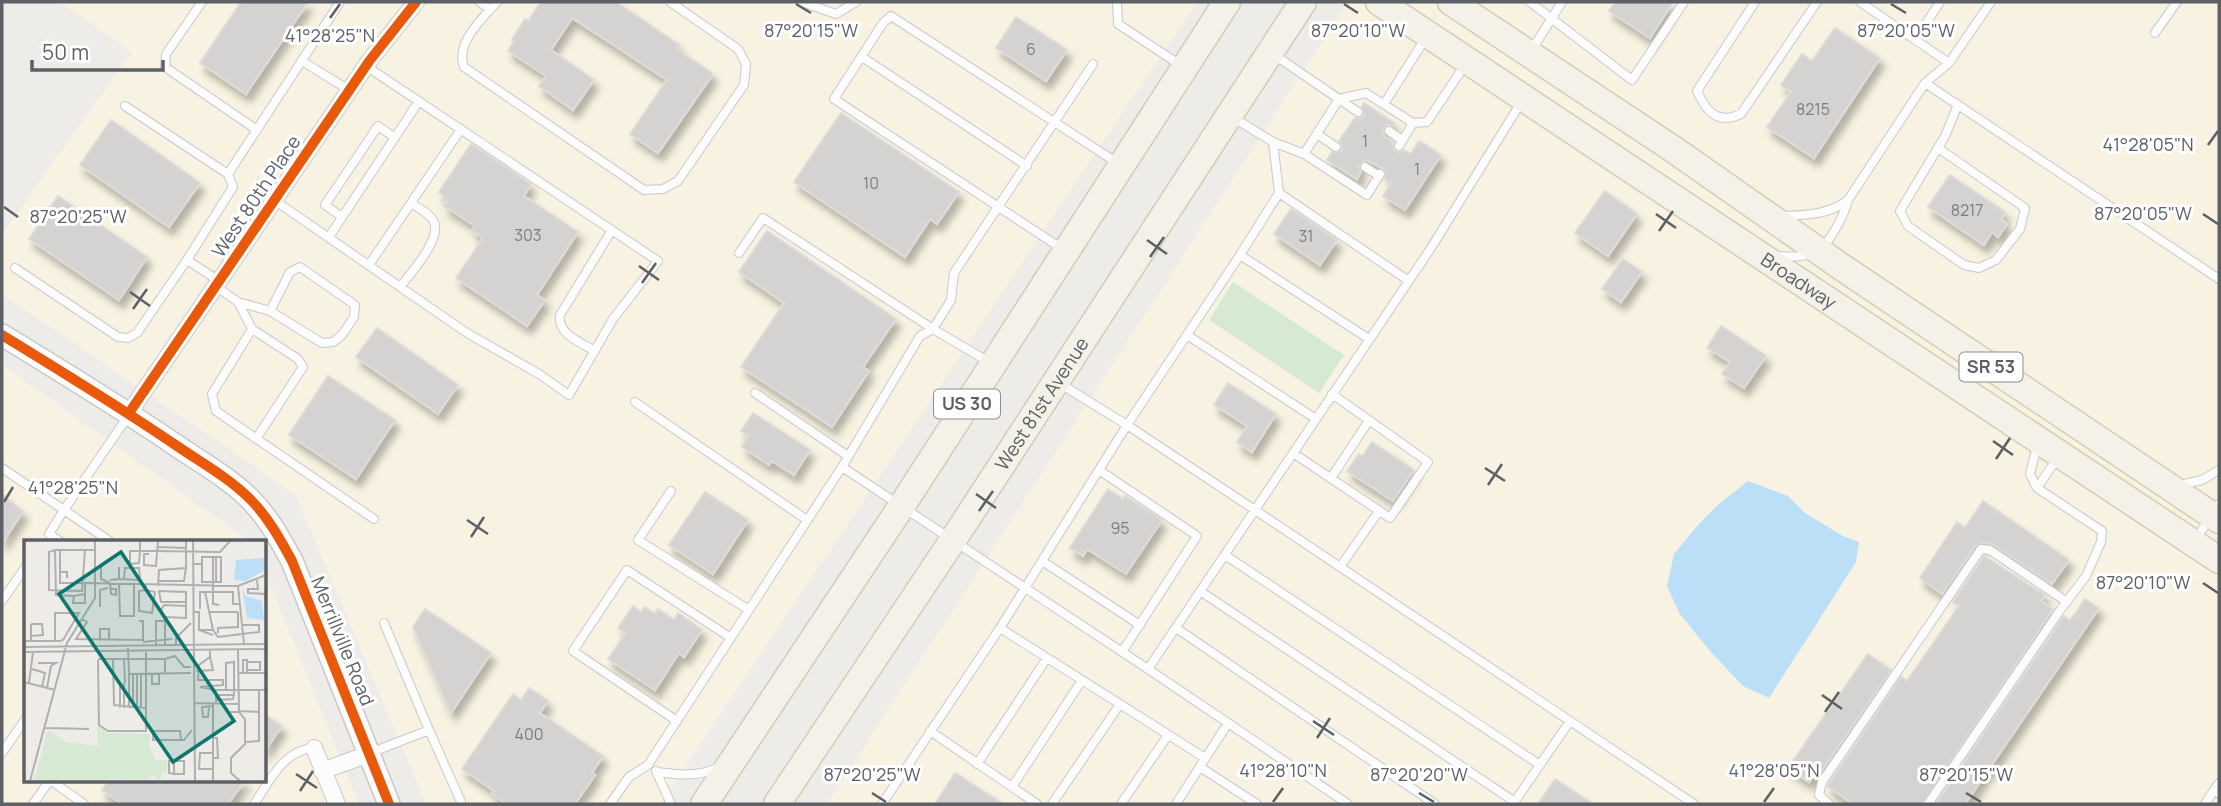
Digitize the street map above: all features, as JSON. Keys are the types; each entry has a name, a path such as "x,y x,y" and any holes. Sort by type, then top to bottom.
{"main road":[{"name":"US 30","path":"704,804 901,507 1227,2"},
{"name":"West 81st Avenue","path":"777,804 953,540 1303,2"},
{"name":"Broadway","path":"1379,2 2210,551"},
{"name":"Broadway","path":"1451,2 2164,483 2217,513"}],"street":[{"name":"West 80th Place","path":"129,413 349,90 413,3"},
{"name":"Merrillville Road","path":"2,335 129,413 218,474 250,499 275,529 292,561 389,804"},
{"path":"314,748 337,804"},
{"path":"323,771 369,754"}],"lane":[{"path":"202,2 166,54 165,67 257,130"},
{"path":"228,174 340,2"},
{"path":"480,2 490,10"},
{"path":"497,2 466,40 460,57 464,67 644,190 663,189 678,181 744,85 746,64 738,48 670,2"},
{"path":"802,2 836,14 856,2"},
{"path":"1117,2 1118,24 1185,68"},
{"path":"1530,2 1632,80 1684,2"},
{"path":"1529,54 1562,2"},
{"path":"1755,2 1697,91 1704,106 1715,115 1730,119 1741,114 1817,2"},
{"path":"1860,2 1874,6 1915,40 1949,63"},
{"path":"1915,40 1940,2"},
{"path":"1769,216 1821,213 1838,208 1848,200 1925,83 1949,63 1991,2"},
{"path":"2155,33 2177,2"},
{"path":"1066,251 834,100 891,16 1121,166"},
{"path":"1384,104 1428,34"},
{"path":"1270,52 1359,112"},
{"path":"862,57 1027,166"},
{"path":"302,61 349,90"},
{"path":"1304,155 1339,99 1366,93 1413,123 1427,122 1467,62"},
{"path":"610,804 629,777 648,765 750,610 842,467 920,336 933,329 951,300 954,273 1093,64"},
{"path":"274,200 467,333 539,374 569,395 613,319 658,261 366,66"},
{"path":"1925,83 2219,279"},
{"path":"1148,669 1431,248 1524,98"},
{"path":"330,237 419,101"},
{"path":"1938,148 2025,208 2020,229 1996,260 1979,268 1964,265 1908,226 1900,211 1938,148 1958,105"},
{"path":"15,268 118,337 128,338 136,332 187,260 233,187 228,174 125,106"},
{"path":"1230,115 1273,142 1304,155 1367,195 1380,175 1365,167"},
{"path":"1389,131 1400,143 1413,123"},
{"path":"342,217 325,205 378,126 394,138"},
{"path":"369,265 461,130"},
{"path":"1317,134 1336,147"},
{"path":"882,804 1000,628 1127,425 1279,194 1273,142"},
{"path":"1279,194 1409,281"},
{"path":"1760,254 1787,257 1819,251 1844,215 1848,200"},
{"path":"400,287 431,245 437,229 433,219 411,203"},
{"path":"739,253 763,218 993,365"},
{"path":"595,351 561,329 560,315 612,230"},
{"path":"1240,255 1369,340"},
{"path":"187,260 238,302 252,329 298,359 303,367 256,439"},
{"path":"238,302 270,311 322,343 333,342 342,335 354,317 355,305 299,267 290,272 270,311"},
{"path":"252,329 212,394 216,411 374,519"},
{"path":"1187,335 1316,419"},
{"path":"1056,382 1127,425 1694,804"},
{"path":"755,393 848,456"},
{"path":"1293,453 1390,518 1428,462 1332,394"},
{"path":"635,402 807,520"},
{"path":"44,540 129,413"},
{"path":"1331,478 1368,422"},
{"path":"1928,804 2086,576 2101,542 2102,531 2037,488 2030,474 2050,447"},
{"path":"2037,488 2050,447"},
{"path":"842,467 1348,804"},
{"path":"2,468 108,540"},
{"path":"1099,470 1197,536 1122,652"},
{"path":"2164,483 2192,483 2219,470"},
{"path":"671,491 638,540 750,610"},
{"path":"1340,567 1379,511"},
{"path":"2210,551 2217,513"},
{"path":"49,534 58,540"},
{"path":"1829,804 1819,795 1822,782 1981,549 1990,550 2067,602"},
{"path":"1225,555 1540,765"},
{"path":"1042,561 1140,625"},
{"path":"2,601 24,569"},
{"path":"677,721 573,651 627,570 731,638"},
{"path":"1200,591 1514,803 1570,721"},
{"path":"384,623 462,804"},
{"path":"1000,628 1205,758"},
{"path":"1176,628 1435,804"},
{"path":"978,764 1047,658"},
{"path":"1012,787 1082,681"},
{"path":"1052,804 1119,704"},
{"path":"2,753 24,721"},
{"path":"1176,804 1228,723"},
{"path":"369,754 429,730"},
{"path":"930,731 1037,804"},
{"path":"1121,804 1168,735"},
{"path":"254,804 286,759 301,749 314,748"},
{"path":"657,772 684,776 705,774 733,761"},
{"path":"648,765 657,772 671,804"},
{"path":"1200,767 1257,804"},
{"path":"33,804 49,782"},
{"path":"53,782 84,804"},
{"path":"2205,804 2217,789"}],"shaded area":[{"path":"59,2 1197,2 660,804 426,804 296,495 2,294 2,234 132,52"},
{"path":"1348,2 2219,2 2219,804 827,804"},
{"path":"2,365 247,540 24,540 24,782 266,782 266,575 359,804 2,804"}],"green space":[{"path":"1233,282 1344,355 1319,393 1209,320"}],"water":[{"path":"1748,481 1788,496 1805,513 1843,536 1859,542 1856,562 1769,698 1743,686 1710,651 1679,613 1667,586 1674,554 1719,504"}],"building":[{"path":"241,2 308,2 246,94 200,63"},
{"path":"541,2 616,2 679,45 676,48 713,74 658,153 630,134 667,80 572,18 551,50 594,80 573,110 539,86 546,76 508,51 525,19 528,21"},
{"path":"1615,2 1673,2 1650,38 1609,11"},
{"path":"1016,17 1067,50 1046,81 996,48"},
{"path":"1835,28 1880,58 1814,158 1767,127 1791,92 1781,85 1802,54 1812,61"},
{"path":"1364,103 1394,123 1393,126 1386,125 1382,131 1385,137 1393,142 1395,151 1404,150 1411,154 1419,141 1441,155 1405,210 1383,196 1392,183 1385,178 1384,169 1363,161 1359,166 1361,172 1357,179 1327,160 1332,152 1338,153 1342,150 1339,141 1355,118 1364,115"},
{"path":"841,113 959,192 937,224 930,219 905,257 794,182"},
{"path":"111,120 200,183 169,227 80,165"},
{"path":"471,144 531,184 524,196 578,232 537,295 545,300 527,326 456,278 483,238 472,231 475,226 444,206 448,199 439,192"},
{"path":"1950,175 2005,212 2001,219 2007,224 1998,237 1992,232 1984,245 1928,207"},
{"path":"1605,191 1637,214 1608,256 1575,233"},
{"path":"58,196 147,257 119,300 29,239"},
{"path":"1291,209 1337,240 1320,265 1274,234"},
{"path":"767,231 896,319 863,367 869,371 832,427 741,367 784,303 739,272"},
{"path":"1623,259 1642,272 1621,302 1602,289"},
{"path":"1721,326 1766,356 1744,388 1722,374 1730,362 1707,348"},
{"path":"377,328 458,385 438,414 356,357"},
{"path":"328,376 395,420 356,479 289,435"},
{"path":"1228,383 1276,414 1252,452 1237,442 1247,426 1214,405"},
{"path":"753,413 810,450 794,475 772,461 769,465 742,447 749,436 741,431"},
{"path":"1372,442 1414,470 1393,501 1347,471 1359,454 1362,457"},
{"path":"1108,489 1123,499 1125,496 1162,520 1126,574 1087,549 1083,556 1070,548"},
{"path":"705,492 748,520 713,574 669,545"},
{"path":"2,494 23,512 2,543"},
{"path":"1983,501 2069,560 2052,584 1994,545 1982,542 1976,545 1942,594 1920,578 1957,522 1965,528"},
{"path":"1984,556 2045,595 2041,601 2053,609 1922,804 1853,804 1828,785 1901,677 1907,681 1959,606 1953,602"},
{"path":"2085,599 2099,608 1965,804 1936,804 2064,616 2070,621"},
{"path":"633,606 641,612 645,607 655,614 658,609 674,620 678,613 702,630 684,657 679,653 655,690 608,659 626,633 618,628"},
{"path":"425,609 491,653 451,713 413,627"},
{"path":"1868,654 1891,670 1816,779 1813,776 1809,782 1788,768"},
{"path":"529,688 548,701 540,713 603,756 592,773 595,775 575,804 507,804 492,794 494,791 462,769 513,694 521,700"},
{"path":"266,715 282,726 266,749"},
{"path":"955,773 1003,804 935,804"},
{"path":"1555,779 1593,804 1538,804"},
{"path":"108,782 244,782 228,804 122,804 102,790"}],"cycle path":[{"path":"129,413 370,60 416,2"},
{"path":"2,335 215,471 242,491 256,506 273,528 292,561 389,804"}]}
